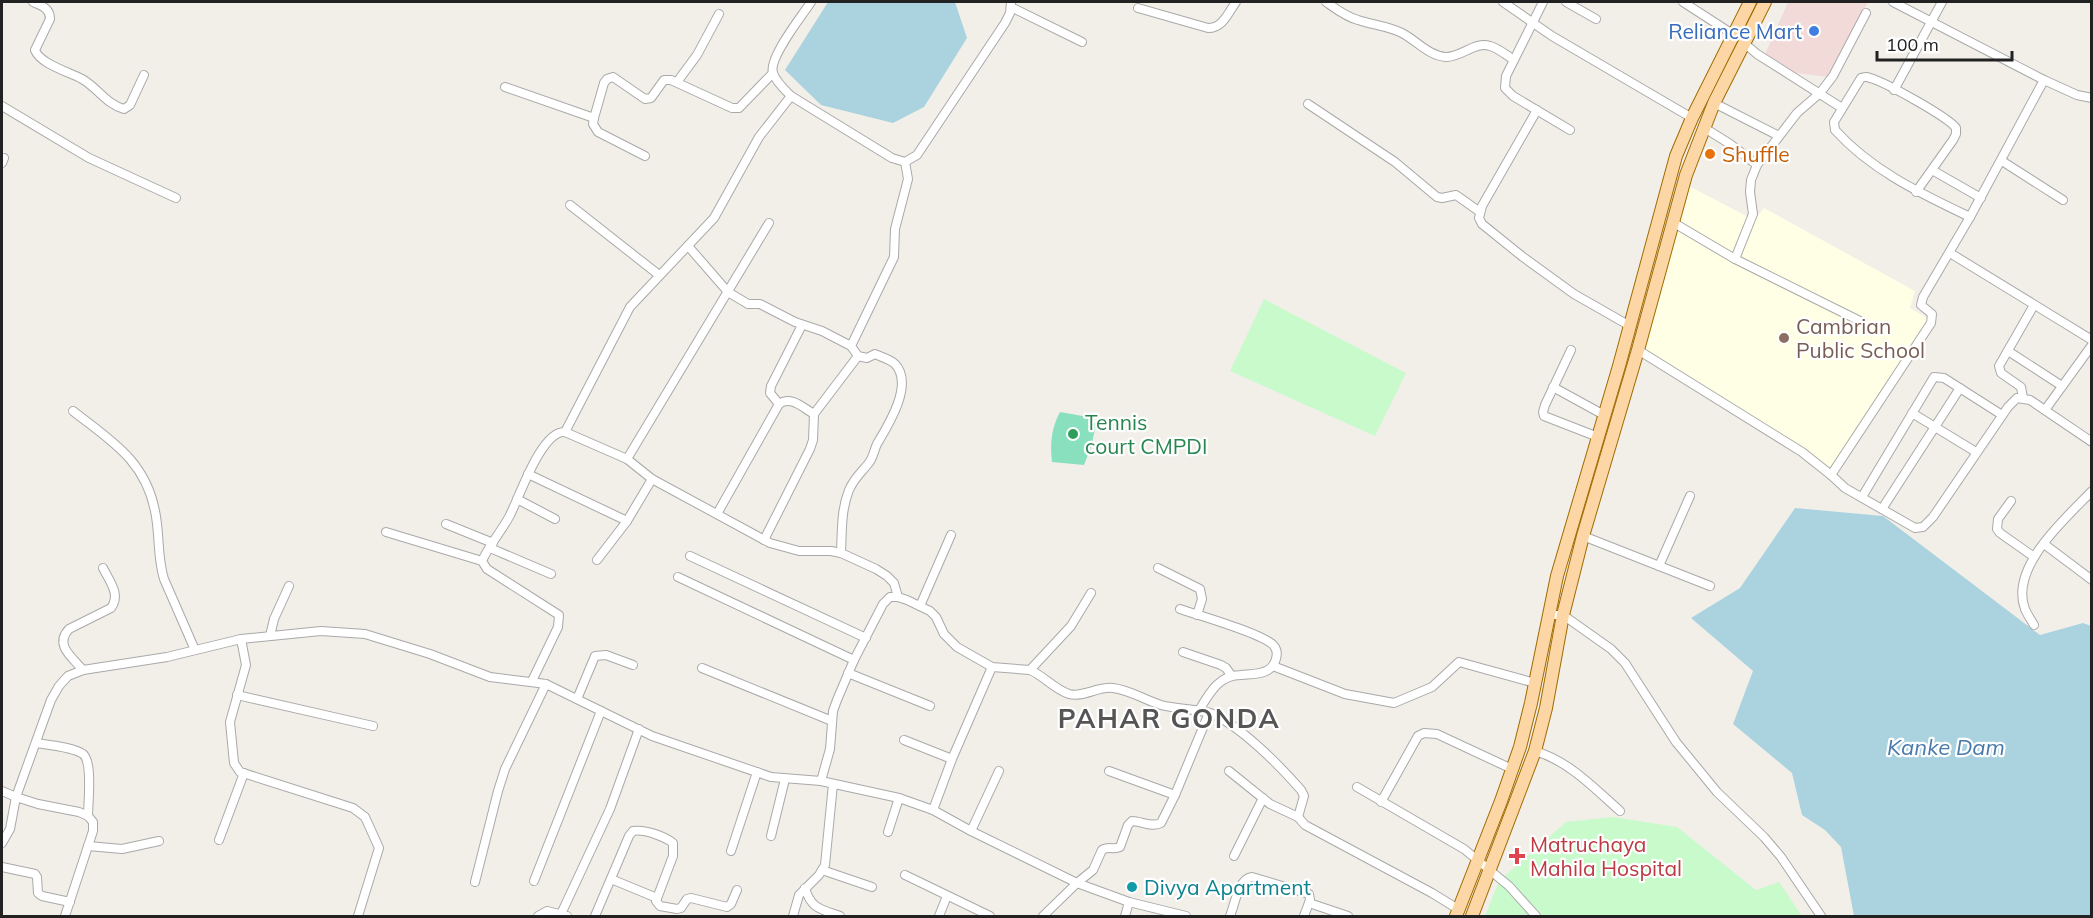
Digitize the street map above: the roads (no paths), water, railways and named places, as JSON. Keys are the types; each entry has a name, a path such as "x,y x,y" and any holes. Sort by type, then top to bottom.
{"main road":[{"path":"1472,916 1535,751 1546,708 1563,615 1583,536 1638,350 1686,175 1739,39 1750,2"},
{"path":"1457,913 1512,769 1522,736 1557,576 1605,415 1676,156 1692,118 1739,39 1765,2"}],"street":[{"path":"33,2 48,9 50,14 50,19 35,50 41,59 88,82 110,103 124,109 130,105 144,75"},
{"path":"811,2 777,53 773,63 773,73 780,85 791,96 892,158 904,162 917,155 1005,23 1011,4 1082,42"},
{"path":"1138,8 1215,28 1221,24 1236,2"},
{"path":"1326,2 1347,16 1404,34 1429,52 1445,57 1456,56 1483,44 1491,46 1514,60"},
{"path":"1503,2 1552,36 1692,118"},
{"path":"1543,2 1506,76 1505,88 1507,92 1570,130"},
{"path":"1566,2 1596,19"},
{"path":"1683,2 1739,39 1757,54 1842,108"},
{"path":"1893,2 2044,80 2077,95 2091,98"},
{"path":"1894,90 1942,2"},
{"path":"1735,259 1753,214 1751,186 1757,165 1797,113 1820,93 1844,59 1866,13"},
{"path":"677,82 697,55 719,14"},
{"path":"645,156 598,132 593,124 607,79 613,77 645,99 651,98 664,80 677,82 732,108 739,108 773,73"},
{"path":"1916,192 1953,140 1956,128 1944,118 1894,90 1871,78 1861,78 1834,122 1835,130 1878,167 1916,192 1970,217"},
{"path":"1832,475 1931,323 1932,314 1923,307 1921,301 1981,198 2044,80"},
{"path":"505,87 594,118"},
{"path":"565,432 630,307 714,218 759,137 791,96"},
{"path":"1714,103 1779,136"},
{"path":"1308,104 1395,162 1437,196 1442,198 1456,195 1480,212"},
{"path":"2,105 89,158 176,198"},
{"path":"1537,110 1480,212 1479,218 1482,224 1523,257 1574,294 1630,326"},
{"path":"1703,127 1731,144 1757,165"},
{"path":"2002,160 2063,200"},
{"path":"851,346 894,257 895,229 908,179 904,162"},
{"path":"1932,170 1981,198"},
{"path":"570,205 659,275"},
{"path":"627,459 769,223"},
{"path":"1674,223 1735,259 1860,321"},
{"path":"688,246 728,292 748,304 760,304 802,325 822,331 851,346 858,356 867,358 875,354 886,358 895,364 904,380 889,424 869,463 856,475 845,500 842,514 841,553"},
{"path":"1950,253 2091,340"},
{"path":"2023,398 2021,387 1999,370 2034,305"},
{"path":"779,404 772,398 771,386 802,325"},
{"path":"2045,410 2091,345"},
{"path":"1571,350 1545,405 1544,416 1598,437"},
{"path":"1638,350 1772,433 1832,475 1845,488 1915,528 1923,527 1933,517 2002,415 2017,398 2023,398 2045,410 2091,442"},
{"path":"2008,351 2062,386"},
{"path":"764,540 810,449 813,440 814,414 858,356"},
{"path":"1862,497 1934,377 1944,378 2002,415"},
{"path":"1553,387 1605,415"},
{"path":"1882,509 1960,388"},
{"path":"717,514 779,404 789,400 814,414"},
{"path":"73,411 123,451 139,469 155,511 164,579 195,650"},
{"path":"1912,413 1976,452"},
{"path":"482,561 509,518 528,474 554,433 565,432 627,459 652,479 764,540 800,551 841,553 887,576 894,583 898,597"},
{"path":"528,474 627,521"},
{"path":"597,560 627,521 652,479"},
{"path":"2034,625 2024,608 2022,590 2028,567 2067,516 2091,491"},
{"path":"1659,566 1690,496"},
{"path":"517,499 555,519"},
{"path":"2011,501 1998,519 1997,529 2034,557"},
{"path":"446,524 550,574"},
{"path":"386,532 482,561 487,569 559,615 558,627 532,681"},
{"path":"920,606 951,535"},
{"path":"1583,536 1710,586"},
{"path":"2044,544 2091,580"},
{"path":"690,556 866,638"},
{"path":"82,670 62,641 69,628 111,608 116,602 117,596 103,568"},
{"path":"1158,568 1200,589 1202,599 1197,615"},
{"path":"678,577 854,660"},
{"path":"270,636 274,619 289,586"},
{"path":"1030,670 1071,626 1091,593"},
{"path":"821,781 830,749 832,721 837,700 848,673 883,604 890,597 898,597 920,606 936,617 949,641 992,667 1030,670 1067,693 1076,695 1111,687 1158,704 1209,713 1247,737 1301,790 1304,796 1298,817"},
{"path":"1180,609 1236,628 1269,642 1275,647 1273,666 1261,673 1231,675 1224,678 1217,684 1198,712"},
{"path":"1548,615 1563,615 1611,649 1625,663 1676,742 1717,792 1764,837 1781,857 1821,916"},
{"path":"2,843 10,829 16,797 51,699 68,676 82,670 167,657 241,639 321,631 365,634 430,654 490,677 546,684 671,743 758,772 785,779 821,781 899,798 933,810 1077,883 1129,902 1186,916"},
{"path":"241,639 246,665 231,714 230,730 236,768 244,773 353,808 365,817 379,848 358,916"},
{"path":"1183,652 1226,668 1231,675"},
{"path":"577,699 595,656 606,655 633,665"},
{"path":"1273,666 1345,694 1394,703 1432,687 1459,662 1535,683"},
{"path":"933,810 952,759 992,667"},
{"path":"702,668 832,721"},
{"path":"848,673 930,706"},
{"path":"475,882 502,780 546,684"},
{"path":"237,695 373,726"},
{"path":"534,881 601,711"},
{"path":"1043,916 1093,870 1102,850 1108,847 1117,849 1120,847 1131,821 1152,825 1161,823 1209,713"},
{"path":"538,916 547,911 564,915 610,809 639,729"},
{"path":"1381,802 1418,736 1424,733 1437,735 1512,769"},
{"path":"904,740 952,759"},
{"path":"36,743 75,751 87,759 89,768 88,816"},
{"path":"1535,751 1550,755 1565,764 1620,811"},
{"path":"971,831 999,771"},
{"path":"1109,771 1175,795"},
{"path":"1229,771 1281,810 1298,817 1305,825 1424,888 1457,913"},
{"path":"731,851 758,772"},
{"path":"219,840 244,773"},
{"path":"771,836 785,779"},
{"path":"792,916 799,895 825,865 833,784"},
{"path":"1357,787 1450,839 1489,868 1536,916"},
{"path":"2,791 38,804 79,812 88,816 93,822 93,831 65,916"},
{"path":"888,832 899,798"},
{"path":"1234,856 1263,798"},
{"path":"595,916 629,836 633,831 638,830 669,839 673,843 674,849 656,901 660,906 681,908 687,899 691,898 727,907 731,904 737,890"},
{"path":"88,846 122,849 159,841"},
{"path":"2,867 35,874 38,893 42,896 70,902"},
{"path":"822,870 872,887"},
{"path":"905,875 990,916"},
{"path":"1230,916 1242,885 1249,877 1306,892 1310,897 1304,916"},
{"path":"611,879 657,898"},
{"path":"805,888 808,898 815,907 840,916"},
{"path":"939,916 947,896"},
{"path":"1125,916 1129,902"},
{"path":"1309,903 1348,916"}],"water":[{"path":"828,2 955,2 967,38 924,107 893,123 821,105 785,70"},
{"name":"Kanke Dam","path":"1795,508 1883,516 2040,635 2083,623 2091,626 2091,916 1854,916 1841,847 1825,830 1802,815 1792,773 1733,724 1753,671 1691,618 1740,588"}],"place":[{"name":"Reliance Mart","path":"1814,31"},
{"name":"Shuffle","path":"1710,154"},
{"name":"Cambrian Public School","path":"1784,338"},
{"name":"Tennis court CMPDI","path":"1073,434"},
{"name":"Matruchaya Mahila Hospital","path":"1517,856"},
{"name":"Divya Apartment","path":"1132,887"}],"district":[{"name":"PAHAR GONDA","path":"1169,718"}]}
